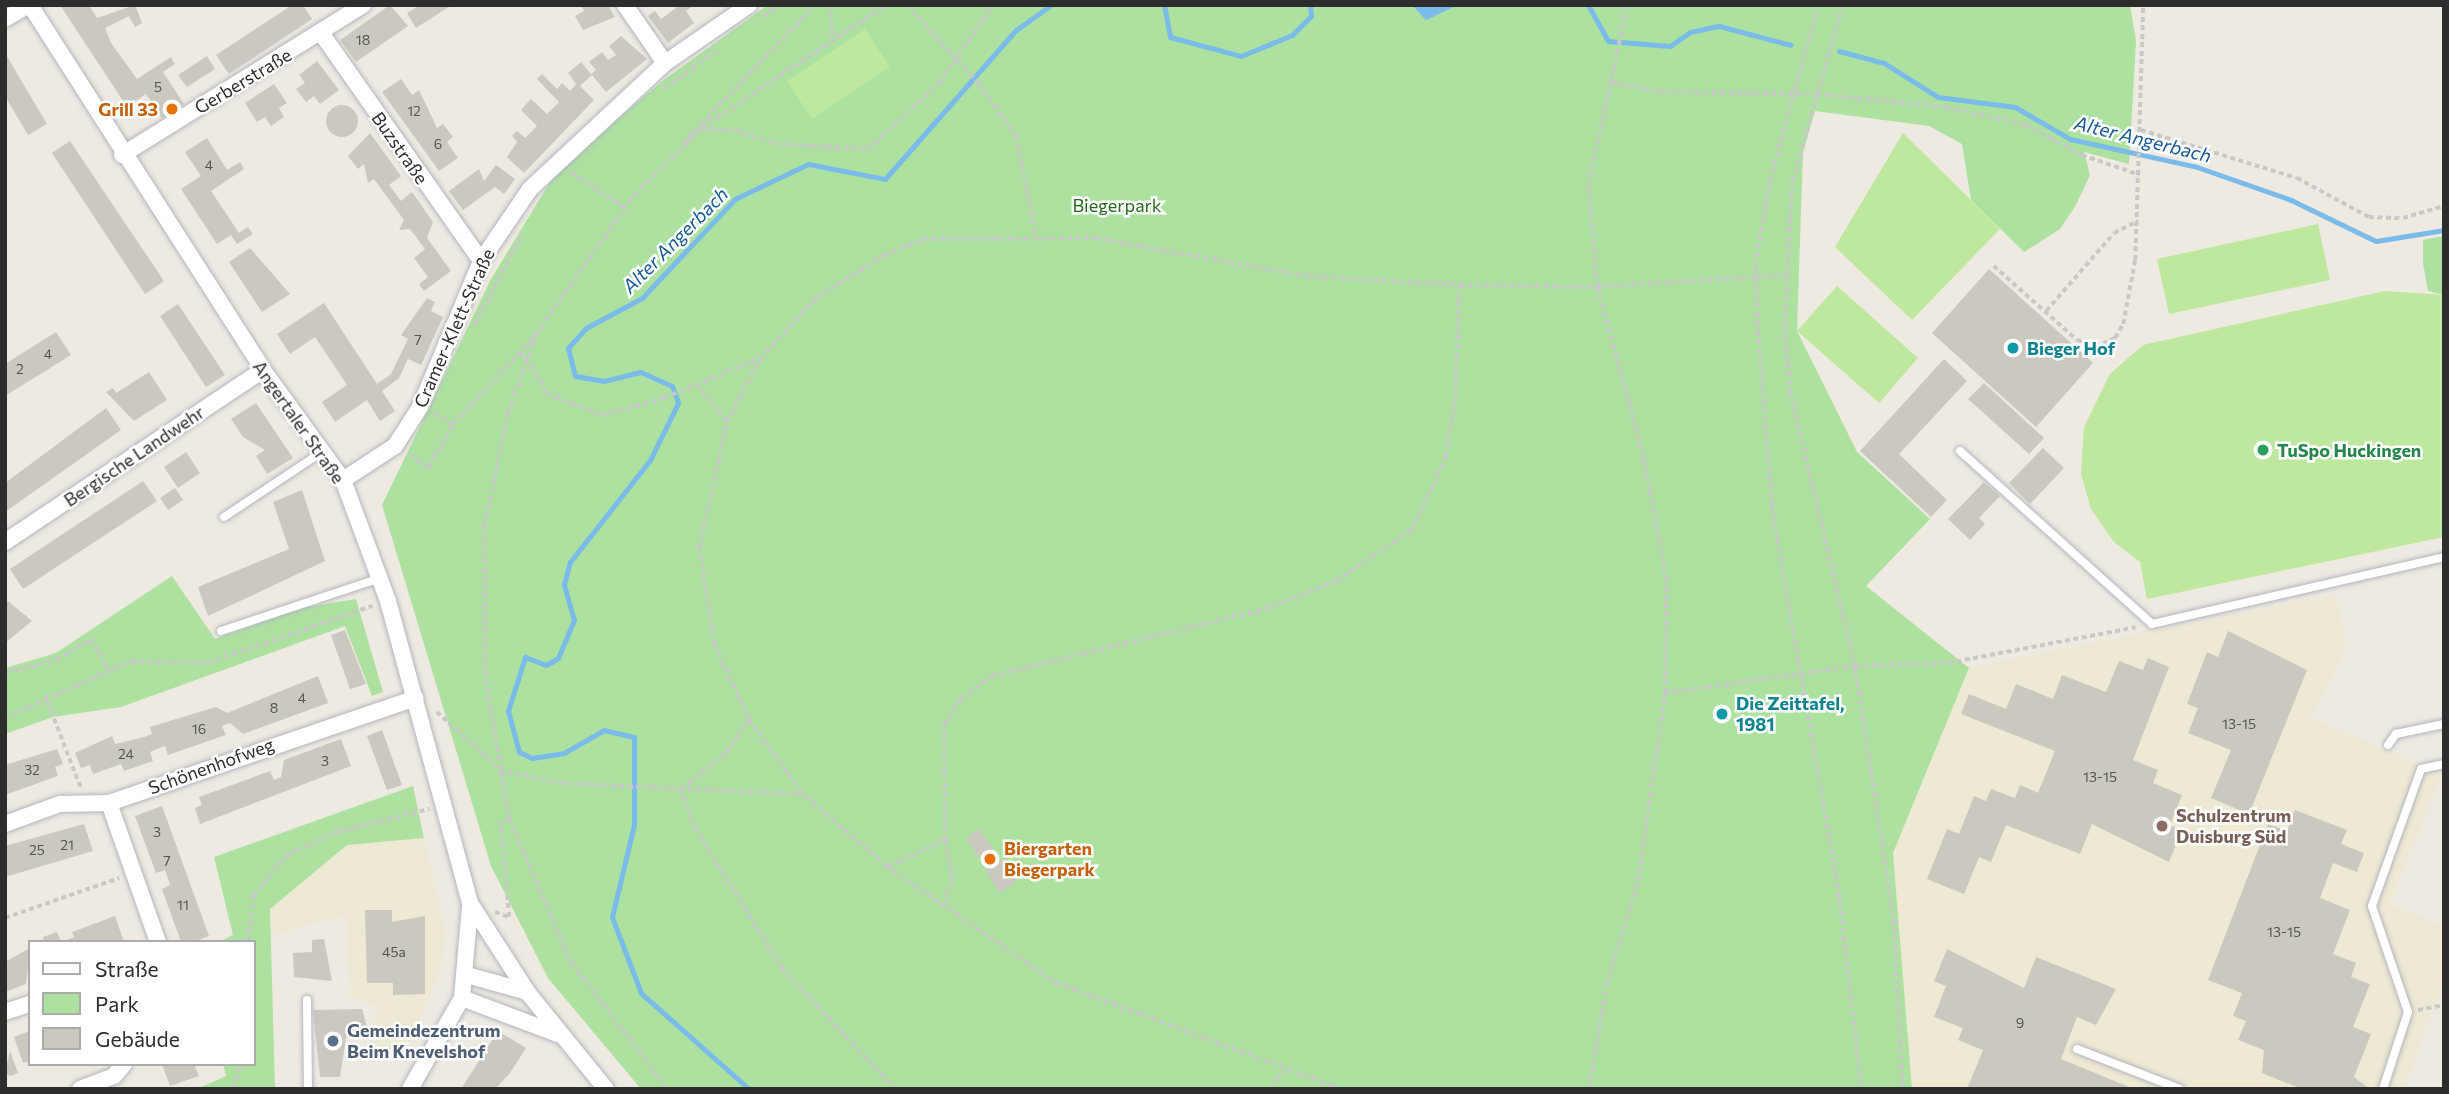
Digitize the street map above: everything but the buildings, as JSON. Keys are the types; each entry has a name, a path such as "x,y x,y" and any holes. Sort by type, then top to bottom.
{"street":[{"path":"5,19 29,5"},
{"name":"Angertaler Straße","path":"29,5 122,155 262,370 343,480 388,601 470,903 528,993 607,1089"},
{"path":"625,5 665,63"},
{"name":"Cramer-Klett-Straße","path":"343,480 395,446 420,407 481,261 530,188 665,63 749,5"},
{"name":"Gerberstraße","path":"122,155 321,33 353,8"},
{"name":"Buzstraße","path":"321,33 481,261"},
{"name":"Bergische Landwehr","path":"5,542 262,370"},
{"name":"Schönenhofweg","path":"5,824 60,804 109,803 415,698"},
{"path":"109,803 157,940"},
{"path":"410,1089 462,998 467,975 470,903"},
{"path":"467,975 528,993"},
{"path":"462,998 560,1035"},
{"path":"5,1012 28,1005"},
{"path":"80,1089 114,1076 122,1066"}],"lane":[{"path":"1960,451 2152,624 2444,557"},
{"path":"224,517 322,452"},
{"path":"221,631 380,578"},
{"path":"2389,745 2396,734 2444,724"},
{"path":"2383,1089 2408,1012 2372,906 2421,769 2444,764"},
{"path":"307,1000 308,1089"},
{"path":"2077,1049 2180,1089"}],"path":[{"path":"751,25 779,5"},
{"path":"680,148 690,128 815,5"},
{"path":"830,5 833,40"},
{"path":"395,446 428,467 454,424 534,336 626,209 680,148 701,129 886,5"},
{"path":"907,5 952,58 979,84 1016,136 1036,234"},
{"path":"701,129 735,130 776,144 868,149 939,83 952,58 993,5"},
{"path":"1590,1089 1606,986 1642,856 1665,693 1666,580 1643,456 1598,286 1588,186 1627,5"},
{"path":"1819,5 1791,95 1756,274 1772,506 1839,894 1862,1089"},
{"path":"1843,5 1826,52 1791,185 1788,275 1790,390 1855,666 1894,920 1903,1089"},
{"path":"1994,265 2046,312 2095,347 2115,338 2127,309 2138,221 2143,5"},
{"path":"654,97 721,47"},
{"path":"1612,82 1661,92 1815,94 2001,118 2141,172"},
{"path":"2141,130 2297,178 2369,217 2403,218 2444,206"},
{"path":"560,178 572,164"},
{"path":"568,169 626,209"},
{"path":"2046,312 2114,233 2138,221"},
{"path":"471,331 525,229"},
{"path":"1339,1089 1281,1072 1057,984 887,866 803,795 749,719 714,645 699,547 727,422 760,359 816,298 884,255 923,239 1036,234 1095,238 1306,276 1459,285 1598,286 1756,274 1788,275"},
{"path":"943,906 951,879 945,840 944,725 961,699 992,676 1269,608 1336,581 1412,530 1446,456 1455,400 1459,285"},
{"path":"534,336 484,526 485,675 498,768 509,819 571,963 667,1089"},
{"path":"518,354 527,358 547,394 572,408 602,415 664,398 760,359"},
{"path":"697,384 727,422"},
{"path":"426,424 437,401"},
{"path":"431,413 454,424"},
{"path":"411,456 416,445"},
{"path":"5,718 45,695 108,668 154,657 208,663 388,601"},
{"path":"1665,693 1855,666 1959,661 2152,624"},
{"path":"5,673 56,660 91,639 108,668"},
{"path":"45,695 90,804"},
{"path":"415,698 498,768 646,788 803,795"},
{"path":"681,789 726,753 749,719"},
{"path":"681,789 695,828 782,968 895,1089"},
{"path":"248,940 253,897 287,855 337,831 444,805"},
{"path":"470,903 509,916 500,823 509,819"},
{"path":"887,866 945,840"},
{"path":"5,918 133,873"},
{"path":"2408,1012 2444,1004"},
{"path":"233,1089 240,1066"},
{"path":"1270,1089 1281,1072"}],"shaded area":[{"name":"Schulzentrum Duisburg Süd","path":"2336,595 2346,648 2310,718 2442,774 2389,905 2444,926 2444,981 2404,1089 1912,1089 1893,853 1969,668"},
{"path":"424,838 444,928 442,966 404,1057 375,1049 376,1005 350,997 347,914 271,935 270,909 347,845"}],"green space":[{"name":"Biegerpark","path":"768,5 2130,5 2136,41 2129,164 2084,152 2090,175 2076,205 2060,229 2024,252 1971,200 1962,144 1929,126 1815,111 1803,152 1797,331 1857,452 1930,519 1866,586 1969,668 1893,853 1912,1089 641,1089 548,978 491,866 382,505 491,279 558,169 665,79"},
{"path":"865,29 890,67 812,119 787,81"},
{"path":"1903,133 2000,229 1912,320 1835,247"},
{"path":"2318,224 2330,280 2169,314 2157,259"},
{"path":"2444,236 2444,295 2428,291 2423,263 2423,240"},
{"path":"1837,286 1918,358 1879,403 1797,331"},
{"name":"TuSpo Huckingen","path":"2385,291 2444,295 2444,537 2147,599 2140,562 2114,542 2091,509 2081,474 2084,427 2110,374 2143,345"},
{"path":"172,576 215,639 301,608 356,599 383,692 372,696 345,626 121,707 53,717 5,734 5,668 56,653"},
{"path":"413,786 424,838 347,845 270,909 275,1089 197,1089 226,1076 224,1066 256,1066 256,940 222,940 233,935 214,857"}],"water":[{"path":"1412,5 1458,5 1426,20"}],"waterway":[{"name":"Alter Angerbach","path":"749,1089 641,993 612,917 634,825 634,737 604,730 564,753 532,758 519,752 508,711 525,657 546,665 558,658 574,620 564,584 570,562 650,460 678,403 672,386 640,372 604,381 575,376 568,348 586,328 642,298 735,199 808,164 885,179 1016,30 1051,5"},
{"name":"Alter Angerbach","path":"1164,5 1170,37 1241,56 1292,35 1311,16 1310,5"},
{"name":"Alter Angerbach","path":"1588,5 1608,41 1670,46 1690,32 1719,26 1791,45"},
{"name":"Alter Angerbach","path":"1839,51 1884,63 1938,97 2015,107 2070,139 2197,167 2291,200 2376,241 2444,230"}],"place":[{"name":"Grill 33","path":"172,109"},
{"name":"Bieger Hof","path":"2013,348"},
{"name":"TuSpo Huckingen","path":"2263,450"},
{"name":"Die Zeittafel, 1981","path":"1722,714"},
{"name":"Schulzentrum Duisburg Süd","path":"2162,826"},
{"name":"Biergarten Biegerpark","path":"990,859"},
{"name":"Gemeindezentrum Beim Knevelshof","path":"333,1041"}]}
